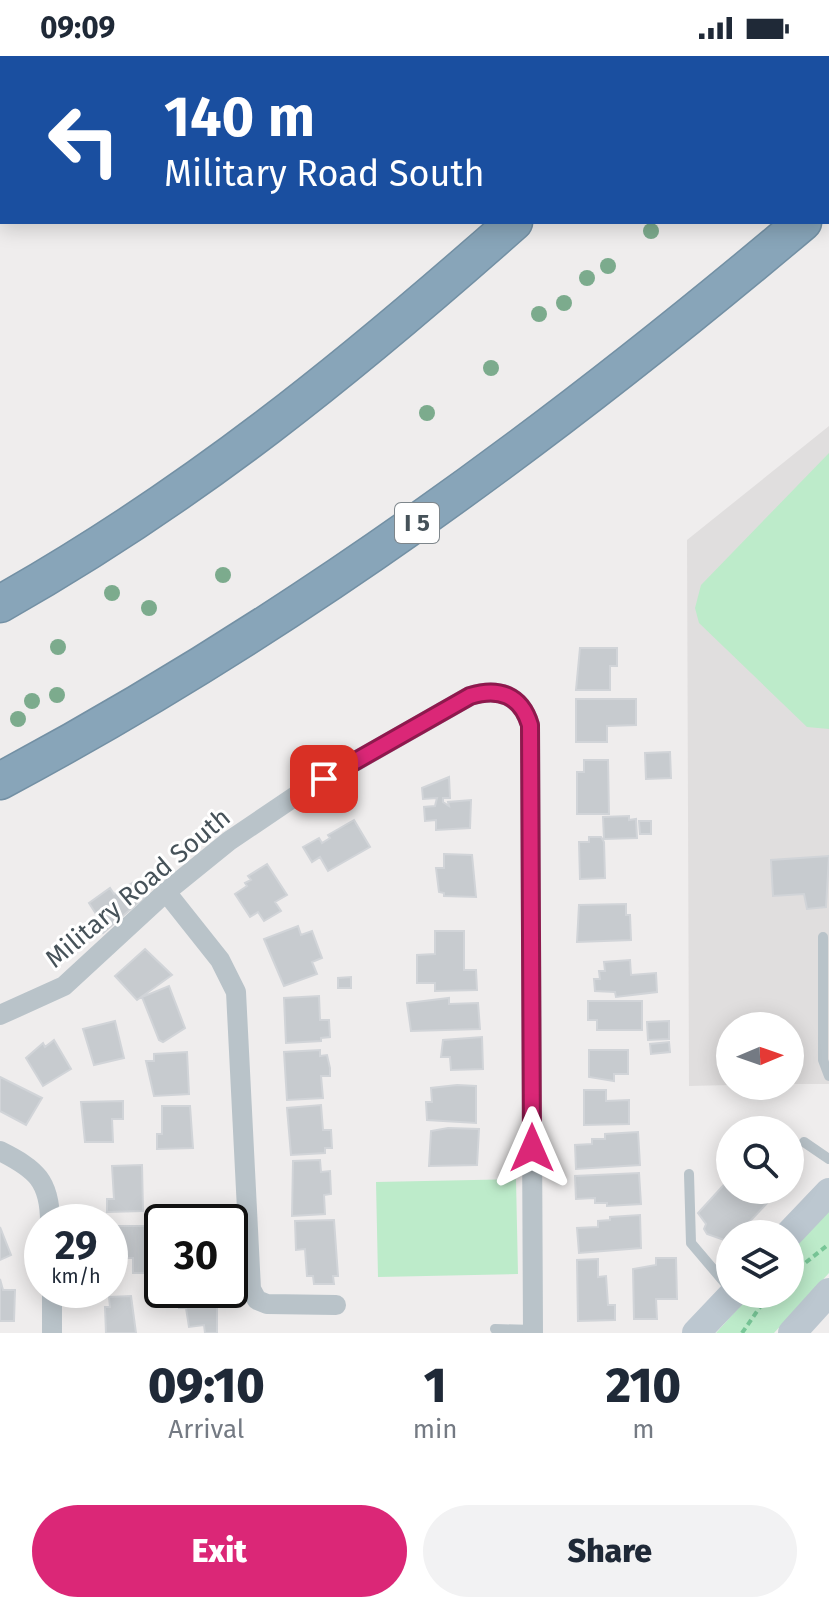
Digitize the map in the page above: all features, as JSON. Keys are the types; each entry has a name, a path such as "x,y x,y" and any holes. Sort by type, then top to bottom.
{"highway":[{"path":"0,604 76,561 173,499 281,420 411,313 512,224"},
{"name":"I 5","path":"0,781 144,700 368,557 544,433 668,337 801,224"}],"main road":[{"path":"802,1220 829,1192"},
{"path":"792,1333 829,1292"},
{"path":"696,1333 718,1308"}],"street":[{"name":"Military Road South","path":"0,1015 64,986 166,892 229,841 300,793 470,696 495,691 516,700 525,711 530,725 533,1331"},
{"path":"166,892 220,960 236,992 251,1289 257,1300 267,1304 336,1305"},
{"path":"0,1151 38,1176 50,1204"},
{"path":"52,1308 52,1333"}],"lane":[{"path":"823,937 823,1060 829,1076"},
{"path":"804,1142 829,1159"},
{"path":"689,1174 691,1243 716,1273"},
{"path":"495,1329 533,1331"}],"path":[{"path":"804,1264 829,1244"},
{"path":"742,1333 759,1308"}],"shaded area":[{"path":"829,426 829,1084 804,1084 804,1012 716,1012 716,1085 689,1086 687,540"}],"green space":[{"path":"829,453 829,729 807,727 699,623 695,608 701,585"},
{"path":"516,1179 518,1274 378,1277 376,1182"},
{"path":"829,1206 829,1273 804,1300 804,1234"},
{"path":"738,1308 797,1308 774,1333 716,1333"}],"building":[{"path":"580,648 617,648 617,666 610,666 610,690 576,690"},
{"path":"576,699 636,699 636,725 607,726 607,742 576,742"},
{"path":"670,752 671,778 646,779 645,753"},
{"path":"584,760 608,760 609,814 577,814 577,772 584,772"},
{"path":"449,777 450,798 443,798 443,802 449,806 448,802 471,800 470,828 436,830 436,820 425,821 424,807 435,806 437,798 423,799 422,788"},
{"path":"629,816 629,820 636,819 637,838 604,839 603,817"},
{"path":"354,820 370,847 328,871 320,857 312,862 303,847 319,838 322,843 330,838 328,835"},
{"path":"639,821 651,821 651,834 640,834"},
{"path":"589,837 601,837 604,842 605,878 580,879 579,842 589,842"},
{"path":"444,854 472,855 476,897 444,896 439,892 436,868 444,868"},
{"path":"829,856 826,907 807,909 804,894 773,896 771,860"},
{"path":"267,864 287,895 275,902 281,911 264,921 258,912 250,917 235,894 247,886 245,883 251,880 248,876"},
{"path":"134,882 146,896 103,933 92,921 98,917 89,903 110,888 114,894"},
{"path":"626,904 626,915 630,915 631,940 577,942 579,905"},
{"path":"298,926 301,935 312,931 322,958 312,962 317,974 284,986 264,939"},
{"path":"435,931 464,931 464,970 476,970 477,990 435,991 435,983 417,983 417,955 435,954"},
{"path":"145,949 172,975 137,1000 115,976"},
{"path":"630,960 631,975 656,973 657,992 616,997 615,992 595,991 594,979 600,979 599,971 605,971 604,962"},
{"path":"351,977 351,988 338,988 338,978"},
{"path":"169,986 185,1028 163,1042 159,1040 142,997"},
{"path":"319,996 320,1020 329,1020 330,1037 321,1038 321,1041 286,1043 284,998"},
{"path":"449,998 449,1004 478,1003 480,1029 411,1031 407,1003"},
{"path":"588,1001 642,1001 642,1030 597,1030 597,1020 588,1020"},
{"path":"115,1021 124,1058 94,1065 83,1029"},
{"path":"669,1021 669,1039 648,1040 647,1022"},
{"path":"482,1037 483,1069 451,1070 450,1057 441,1057 443,1040"},
{"path":"54,1040 71,1069 43,1086 26,1058 43,1043 45,1047"},
{"path":"669,1042 670,1052 651,1054 650,1044"},
{"path":"320,1050 320,1056 327,1055 330,1068 330,1076 321,1076 323,1098 287,1100 284,1052"},
{"path":"589,1050 628,1050 628,1074 614,1074 614,1081 589,1077"},
{"path":"187,1052 189,1094 154,1096 146,1061 154,1061 154,1054"},
{"path":"0,1077 42,1098 26,1125 0,1111"},
{"path":"476,1086 476,1123 427,1120 426,1102 432,1102 431,1088"},
{"path":"584,1090 606,1090 606,1101 629,1100 629,1124 584,1125"},
{"path":"123,1101 123,1119 112,1119 113,1142 85,1142 81,1102"},
{"path":"321,1105 323,1130 331,1130 332,1148 325,1148 325,1153 291,1155 287,1108"},
{"path":"162,1106 190,1106 193,1148 157,1149 157,1134 162,1134"},
{"path":"479,1129 477,1165 429,1166 431,1131"},
{"path":"638,1132 640,1165 576,1169 575,1145 592,1144 592,1139 605,1139 605,1134"},
{"path":"320,1160 321,1172 330,1171 331,1194 324,1195 325,1214 292,1216 293,1161"},
{"path":"142,1165 143,1211 128,1211 128,1204 107,1204 107,1199 114,1199 112,1166"},
{"path":"639,1173 641,1204 607,1206 607,1203 595,1203 595,1198 576,1199 575,1176"},
{"path":"716,1193 716,1204 766,1204 751,1220 716,1220 716,1237 707,1234 704,1229 706,1224 698,1213"},
{"path":"640,1215 641,1248 579,1253 577,1228 598,1227 598,1221 610,1220 610,1217"},
{"path":"334,1220 338,1276 333,1276 334,1284 314,1284 313,1276 307,1276 305,1249 296,1250 295,1221"},
{"path":"128,1226 144,1226 144,1273 133,1273 133,1258 128,1258"},
{"path":"0,1227 11,1255 0,1260"},
{"path":"656,1258 676,1258 677,1299 656,1299 657,1319 634,1319 633,1269 656,1265"},
{"path":"598,1259 598,1277 606,1276 608,1305 615,1305 615,1320 578,1321 577,1260"},
{"path":"0,1279 3,1290 15,1290 14,1321 0,1321"},
{"path":"128,1296 131,1296 136,1333 106,1333 105,1308 128,1308"},
{"path":"186,1308 217,1308 217,1333 205,1333 204,1325 189,1327"}],"route":[{"path":"324,779 470,696 485,691 507,694 525,711 530,725 532,1148"}]}
